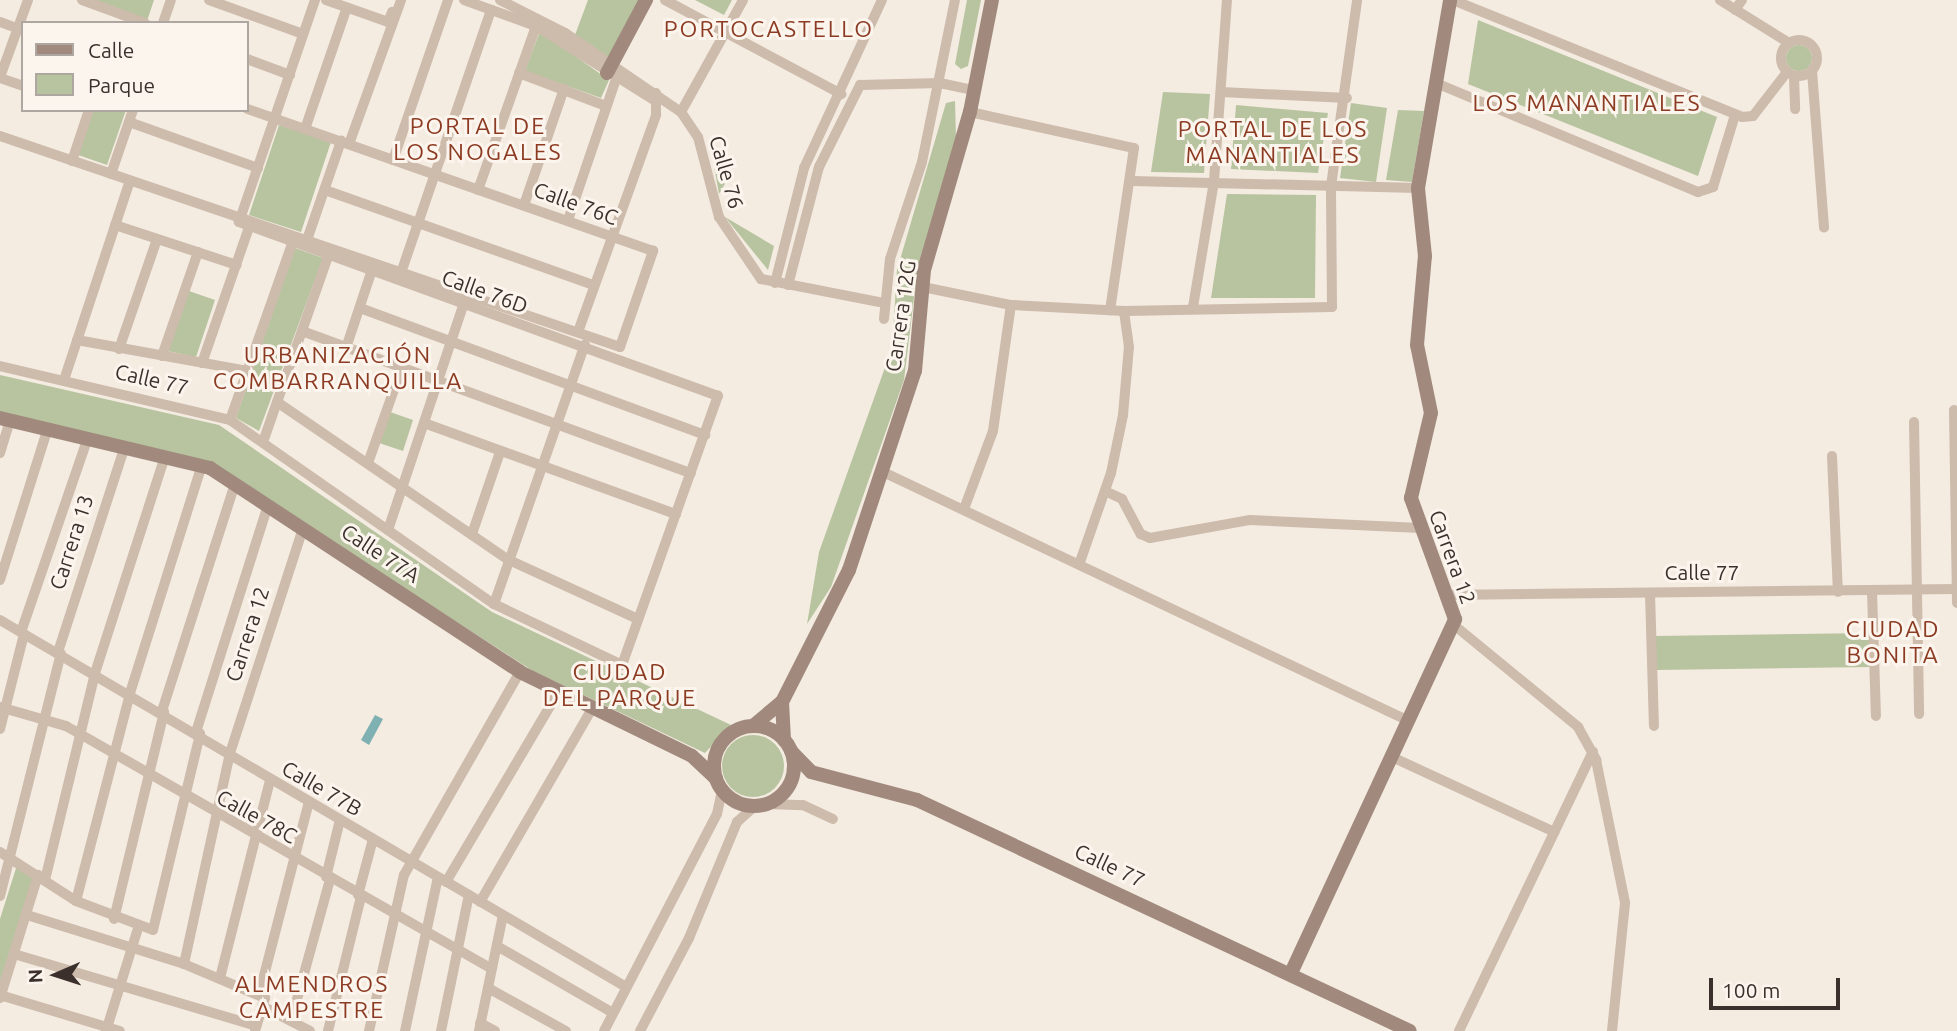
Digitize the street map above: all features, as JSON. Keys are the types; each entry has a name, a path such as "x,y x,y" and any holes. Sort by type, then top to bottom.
{"street":[{"path":"22,21 28,0"},
{"path":"82,0 140,21"},
{"path":"164,21 171,0"},
{"path":"209,0 303,34"},
{"path":"326,0 388,22 399,0"},
{"path":"309,237 399,0"},
{"path":"393,160 448,0"},
{"name":"Calle 76","path":"464,0 536,26 681,112 698,137 726,231 757,275 775,283 885,303"},
{"name":"Calle 76","path":"500,0 612,72"},
{"path":"568,220 606,106 612,72 646,0"},
{"path":"665,0 841,94"},
{"path":"681,112 743,0"},
{"path":"775,283 804,168 841,94 882,0"},
{"name":"Carrera 12G","path":"884,319 890,260 940,83 955,0"},
{"name":"Carrera 12G","path":"752,726 782,702 808,640 849,570 915,371 923,286 970,112 992,0"},
{"path":"1193,307 1214,181 1227,0"},
{"path":"923,286 1011,305 1124,311 1193,307 1322,311 1333,302 1331,186 1347,98 1357,0"},
{"path":"1452,0 1735,115 1753,116 1790,74 1812,71"},
{"name":"Carrera 12","path":"1291,973 1454,625 1448,595 1420,528 1412,488 1431,413 1417,345 1425,264 1418,188 1452,0"},
{"path":"1720,0 1789,43"},
{"path":"1735,10 1742,0"},
{"path":"239,222 315,1 347,6 390,29"},
{"path":"305,129 347,6"},
{"path":"402,270 491,10"},
{"path":"0,22 20,29 0,78 21,85"},
{"path":"478,190 536,26"},
{"path":"1795,109 1790,74 1781,54 1789,43 1801,40 1814,48 1812,71 1824,228"},
{"path":"248,60 290,75"},
{"path":"519,73 606,106"},
{"path":"788,285 819,167 860,85 940,83 974,90"},
{"path":"1436,83 1708,192 1735,115"},
{"path":"524,205 564,89"},
{"path":"1221,92 1347,98"},
{"path":"578,332 657,98"},
{"name":"Calle 76C","path":"248,108 653,251 620,347"},
{"path":"72,161 88,112"},
{"path":"111,174 132,112"},
{"path":"970,112 1127,145 1136,156 1110,310"},
{"path":"129,122 258,168"},
{"name":"Calle 76D","path":"0,135 239,222 309,237 620,347"},
{"path":"64,380 130,181"},
{"path":"1132,181 1418,188"},
{"path":"325,190 594,285"},
{"name":"Calle 76D","path":"239,222 248,230 464,303 718,396 705,435"},
{"path":"115,225 236,265"},
{"path":"202,363 248,230"},
{"path":"119,349 157,239"},
{"path":"230,420 292,244"},
{"path":"162,356 198,252"},
{"path":"263,442 328,256"},
{"path":"346,348 372,271"},
{"path":"388,530 464,303"},
{"path":"964,509 993,431 1011,305"},
{"path":"277,402 509,560 638,619 705,435 360,308"},
{"path":"1080,562 1105,491 1128,385 1124,311"},
{"path":"302,331 691,473"},
{"path":"494,604 588,335"},
{"path":"77,340 247,372"},
{"name":"Calle 77","path":"0,366 230,420 494,604 622,665 638,619"},
{"path":"368,463 402,366"},
{"path":"1954,410 1957,603"},
{"path":"0,453 5,419"},
{"name":"Calle 77A","path":"5,419 202,466 235,483 520,672 692,756 719,784"},
{"path":"1914,422 1919,713"},
{"path":"424,423 676,514"},
{"path":"0,580 48,428"},
{"path":"0,729 22,633 88,437"},
{"name":"Carrera 13","path":"11,855 59,653 125,446"},
{"path":"472,534 500,452"},
{"path":"120,1031 0,996 42,878 81,736 94,673 165,456"},
{"path":"1832,456 1838,592"},
{"path":"76,901 130,693 202,466"},
{"path":"881,471 1080,562 1409,721"},
{"path":"114,919 151,779 163,712 235,483"},
{"path":"1105,491 1122,499 1136,526 1150,538 1250,520 1420,528"},
{"path":"0,852 11,855 76,901 114,919 148,933 157,922 187,799 198,733 268,505"},
{"name":"Carrera 12","path":"184,964 219,817 230,753 303,528"},
{"name":"Calle 77","path":"1448,595 1957,589"},
{"path":"1872,591 1876,716"},
{"path":"1650,593 1654,726"},
{"name":"Calle 77B","path":"0,620 163,712 270,780 626,987"},
{"path":"1454,625 1557,715 1578,727 1592,751 1625,903 1612,1031"},
{"path":"369,1031 393,915 412,862 520,672"},
{"path":"405,1031 426,933 442,880 559,691"},
{"name":"Carrera 12G","path":"782,702 787,746"},
{"path":"480,902 593,707"},
{"name":"Calle 78C","path":"3,708 44,718 81,736 151,779 492,969"},
{"path":"604,1031 717,814 721,743 752,726 787,746 787,788 737,822 689,938 640,1031"},
{"name":"Calle 77","path":"787,746 811,772 917,800 1410,1031"},
{"path":"1460,1031 1592,751"},
{"path":"1392,757 1554,832"},
{"path":"219,978 259,839 270,780"},
{"path":"719,784 762,805 803,805 833,819"},
{"path":"14,954 256,1029 293,858 309,802"},
{"path":"27,915 184,964 219,978 300,1027 341,820"},
{"path":"328,1031 373,839"},
{"path":"0,896 11,855"},
{"path":"441,1031 468,895"},
{"path":"495,1031 480,1027 503,915"},
{"path":"106,1029 138,928"},
{"path":"497,946 613,1013"},
{"path":"488,988 566,1031"}],"green space":[{"path":"87,0 154,0 147,21"},
{"path":"588,0 640,0 609,58 575,35"},
{"path":"695,0 732,0 724,15"},
{"path":"967,0 981,0 968,66 961,69 955,64"},
{"path":"1478,20 1717,117 1698,176 1468,84"},
{"path":"540,31 609,80 601,98 525,71"},
{"path":"1799,45 1809,48 1812,58 1809,68 1799,71 1789,68 1786,58 1789,48"},
{"path":"1163,92 1210,94 1204,173 1151,172"},
{"path":"955,101 956,138 915,290 904,380 831,587 807,624 819,552 892,348 897,270 946,103"},
{"path":"1351,103 1387,108 1376,182 1340,178"},
{"path":"1236,105 1328,113 1318,173 1231,169"},
{"path":"1398,110 1424,111 1412,182 1386,180"},
{"path":"92,112 125,112 107,165 78,155"},
{"path":"279,125 331,142 301,232 249,215"},
{"path":"714,166 730,175 719,194"},
{"path":"1227,194 1316,195 1315,298 1211,298"},
{"path":"725,217 774,246 768,270"},
{"path":"295,248 323,258 259,431 236,418"},
{"path":"189,291 215,300 196,357 167,351"},
{"path":"0,375 219,425 492,612 731,725 705,753 533,671 213,465 0,414"},
{"path":"390,412 413,420 403,451 379,443"},
{"path":"1871,633 1871,667 1656,670 1655,636"},
{"path":"747,735 759,735 775,744 782,754 782,778 775,788 759,797 747,797 736,792 727,783 722,772 722,760 727,749 736,740"},
{"path":"17,865 34,876 0,982 0,919"}],"water":[{"path":"375,715 383,719 369,745 361,740"}],"district":[{"name":"PORTOCASTELLO","path":"769,29"},
{"name":"LOS MANANTIALES","path":"1587,103"},
{"name":"PORTAL DE LOS NOGALES","path":"478,139"},
{"name":"PORTAL DE LOS MANANTIALES","path":"1273,142"},
{"name":"URBANIZACIÓN COMBARRANQUILLA","path":"338,368"},
{"name":"CIUDAD BONITA","path":"1893,642"},
{"name":"CIUDAD DEL PARQUE","path":"620,685"},
{"name":"ALMENDROS CAMPESTRE","path":"312,997"}]}
